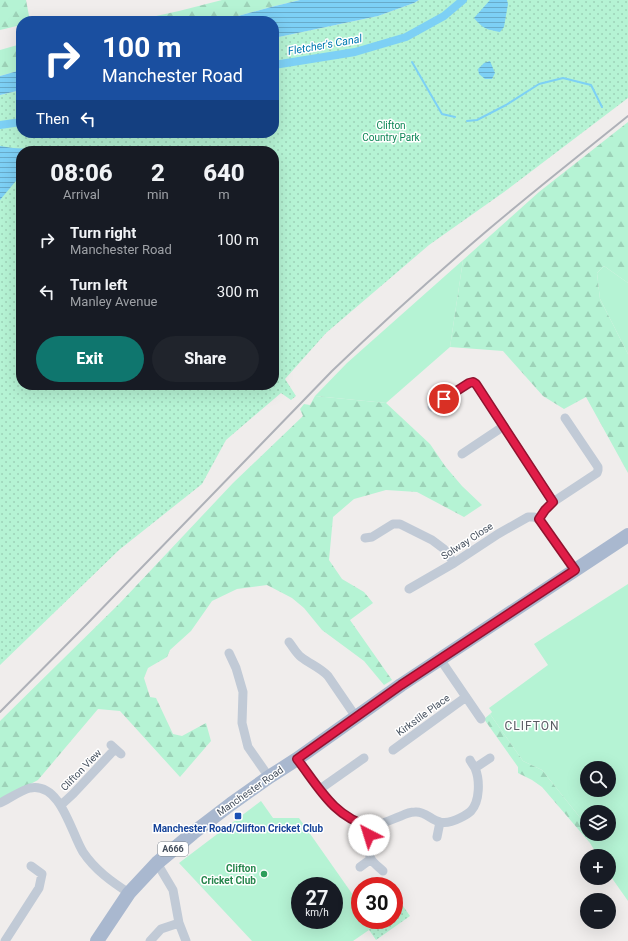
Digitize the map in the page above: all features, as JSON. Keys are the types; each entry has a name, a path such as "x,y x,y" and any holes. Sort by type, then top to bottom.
{"main road":[{"name":"Manchester Road","path":"97,941 142,878 193,832 401,685 628,535"}],"street":[{"path":"432,407 469,383 473,382 476,384 553,502"},
{"path":"565,418 598,467 598,470 597,473 553,502 539,519 575,570"},
{"path":"462,454 504,426"},
{"name":"Solway Close","path":"409,589 528,517 539,519"},
{"path":"365,538 372,537 393,524 400,524 432,540 444,550 454,563"},
{"path":"289,642 302,658 325,672 356,717"},
{"path":"229,653 236,668 243,692 242,723 248,747 269,777"},
{"path":"440,659 481,720"},
{"name":"Kirkstile Place","path":"393,750 466,697"},
{"name":"Clifton View","path":"61,805 116,749"},
{"path":"320,789 357,767 364,758"},
{"path":"475,768 490,758"},
{"path":"297,759 330,802 345,816 361,824 370,826 382,824 408,813 415,812 421,812 440,822 448,823 468,813 475,805 479,785 475,768 470,760"},
{"path":"0,803 34,787 48,791 61,805 81,849 90,862 104,876 130,893"},
{"path":"437,837 440,822"},
{"path":"370,826 368,850 371,859 383,871"},
{"path":"360,867 371,859"},
{"path":"157,863 173,890 179,923 186,941"},
{"path":"5,941 39,888 42,874 30,866"},
{"path":"150,941 161,929 179,923"}],"green space":[{"path":"0,0 26,0 29,16 16,16 16,26 0,30"},
{"path":"222,0 300,0 238,16 156,16"},
{"name":"Clifton Country Park","path":"419,0 628,0 628,98 504,192 429,245 326,333 285,379 296,396 291,400 281,393 226,440 202,484 119,550 0,665 0,95 16,91 16,138 279,138 279,37 378,16"},
{"path":"16,45 16,71 0,76 0,50"},
{"path":"628,122 628,283 604,266 597,273 600,299 628,354 628,473 586,397 564,409 543,396 503,351 450,347 463,260 539,192"},
{"path":"463,260 450,347 386,403 315,396 347,363"},
{"path":"604,266 628,283 628,354 600,299 597,273"},
{"path":"315,396 386,403 430,444 445,466 462,486 482,505 464,517 417,492 386,490 354,499 333,517 329,560 342,579 364,592 373,603 350,620 392,680 384,685 364,661 322,630 304,608 292,598 267,585 237,589 212,601 191,631 170,650 167,657 148,668 144,678 150,697 156,698 173,734 182,736 206,723 211,741 180,777 120,711 98,709 38,780 0,800 0,721 120,603 233,483 303,416 300,409 304,404 310,405"},
{"path":"628,584 628,901 616,884 616,849 594,849 589,841 616,841 616,805 580,805 580,818 542,770 523,761 490,714 492,712 489,708 548,665 534,644"},
{"path":"490,714 523,761 542,770 580,818 580,831 542,787 518,773 518,767 484,719"},
{"name":"Clifton Cricket Club","path":"261,801 273,818 299,818 340,877 291,877 291,929 343,929 343,881 351,892 351,929 369,930 353,941 252,941 179,863"},
{"path":"403,906 410,916 403,921"},
{"path":"368,929 392,929 376,940"}],"water":[{"path":"300,0 419,0 378,16 279,37 279,16 238,16"},
{"path":"490,0 507,0 508,4 504,27 500,32 485,28 474,18"},
{"path":"490,61 495,73 492,79 485,79 479,74 478,69 484,63"},
{"path":"16,71 16,91 0,95 0,76"},
{"path":"0,146 16,148 16,181 0,200"}],"waterway":[{"name":"Fletcher's Canal","path":"279,64 355,52 406,37 444,16 463,0"},
{"path":"412,62 442,114 455,117"},
{"path":"467,121 477,120 506,105 539,84 563,78 591,85 602,107"},
{"path":"0,125 16,123"}],"railway":[{"path":"0,712 332,371 409,299 489,229 628,116"}],"place":[{"name":"Manchester Road/Clifton Cricket Club","path":"238,816"},
{"name":"Clifton Cricket Club","path":"264,874"}],"district":[{"name":"CLIFTON","path":"532,726"}],"route":[{"path":"369,835 370,826 354,821 338,810 330,802 297,759 401,685 575,570 539,519 553,502 476,384 473,382 469,383 444,399"}]}
